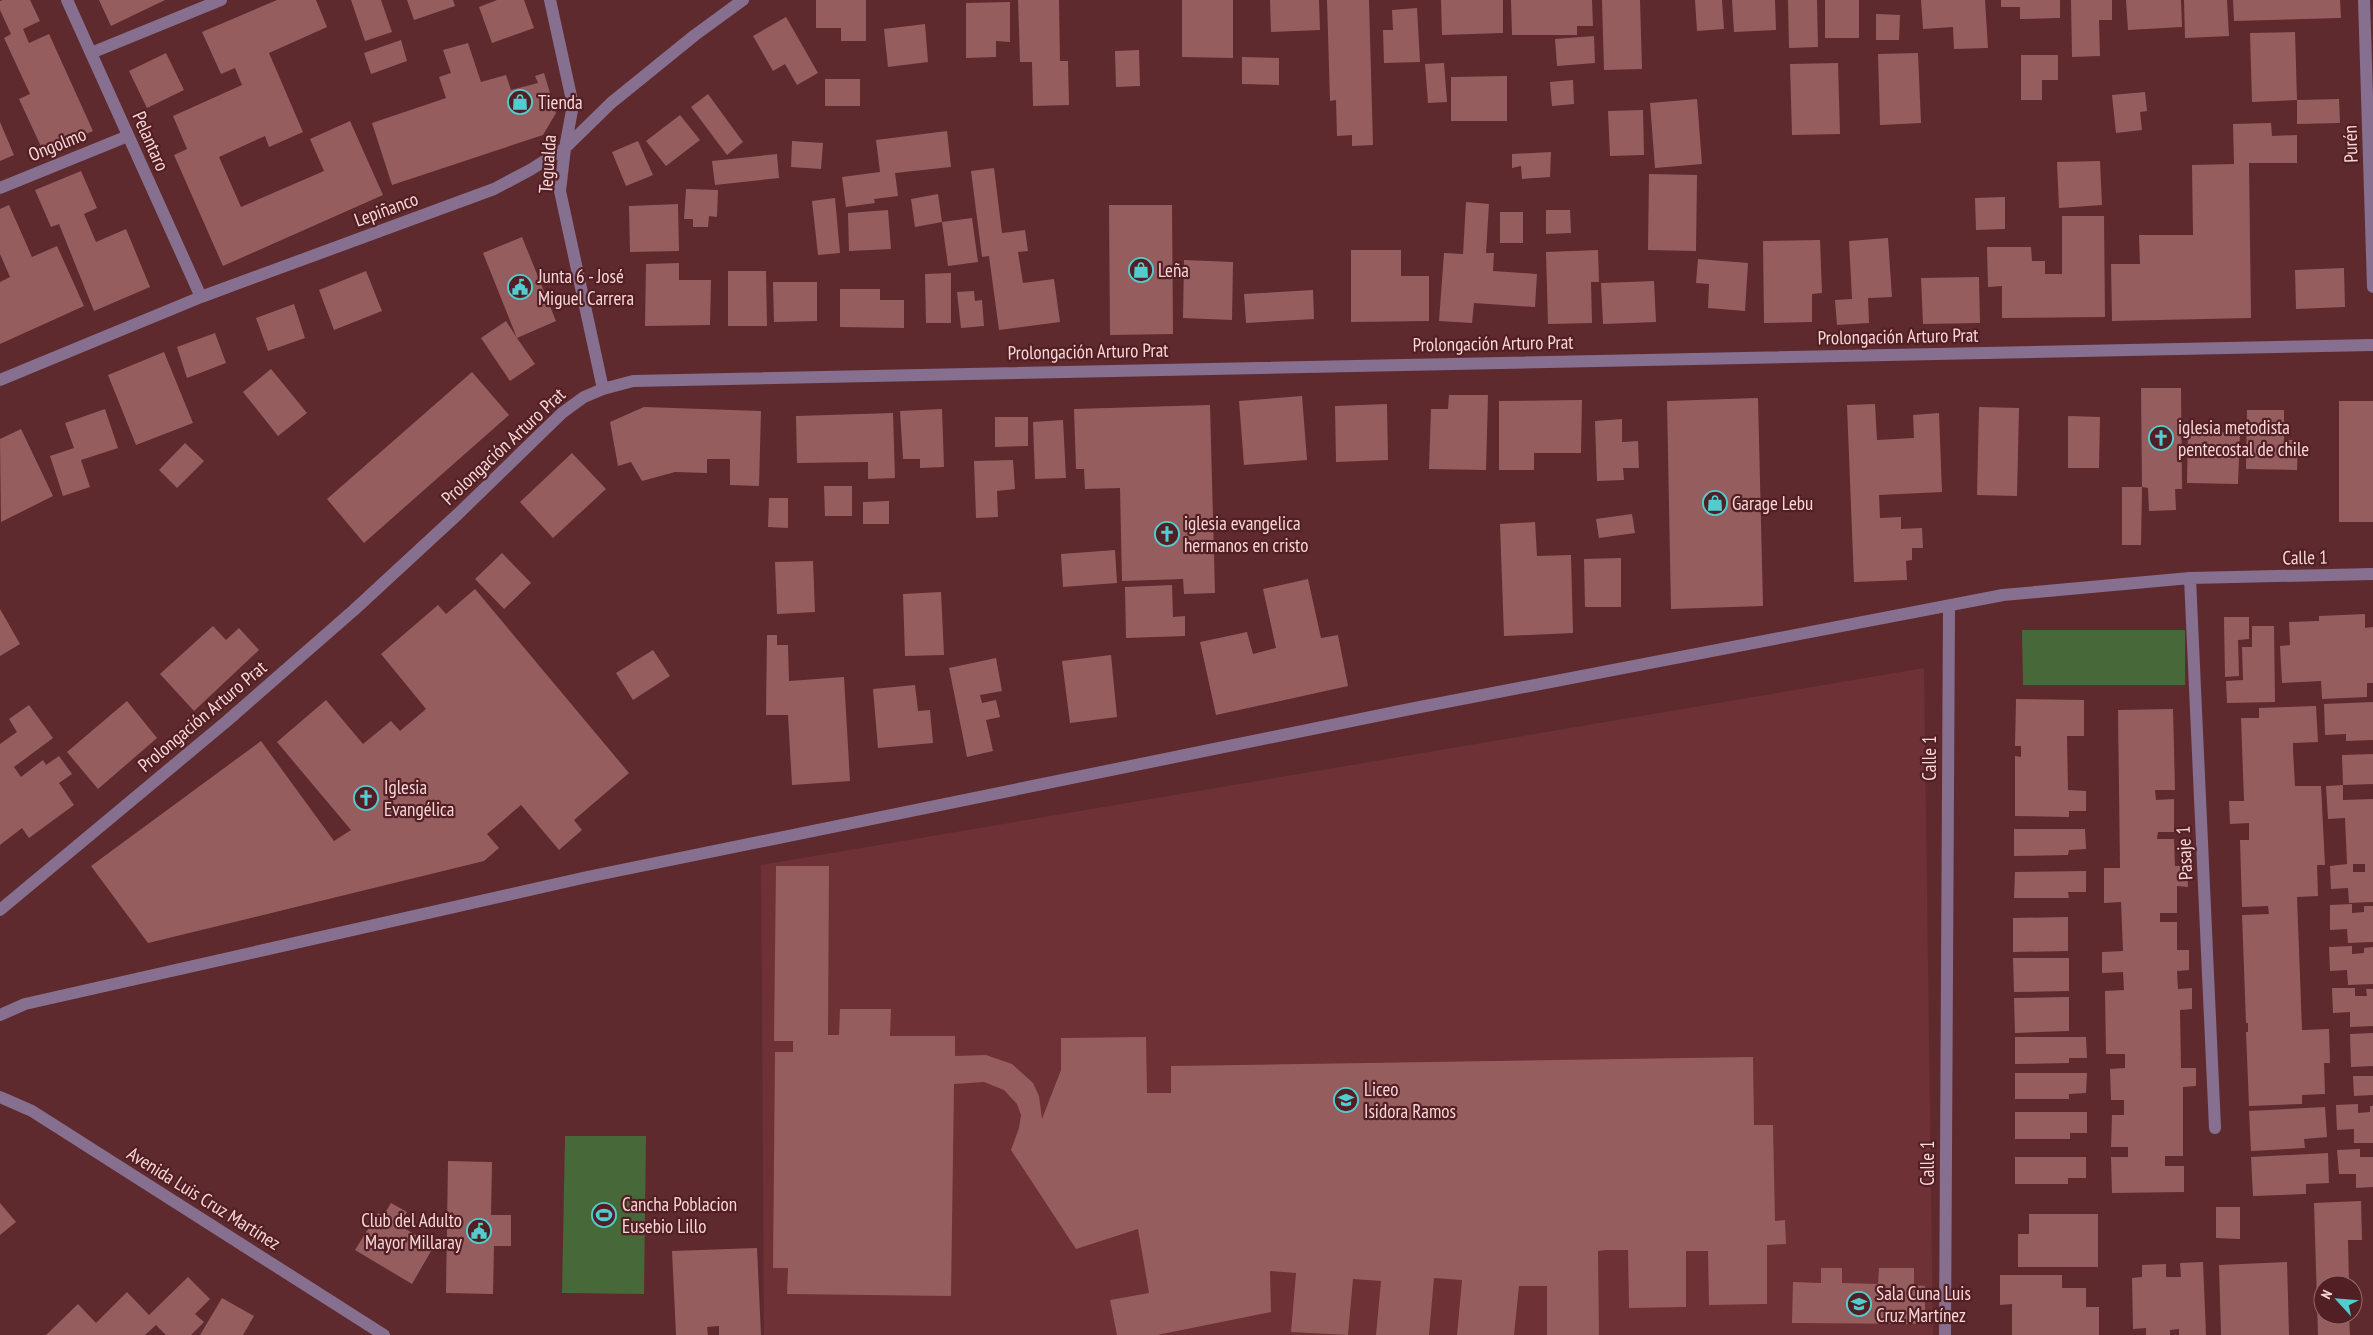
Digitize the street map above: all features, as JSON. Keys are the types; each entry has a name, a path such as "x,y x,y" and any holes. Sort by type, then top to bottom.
{"street":[{"name":"Pelantaro","path":"67,0 202,297"},
{"path":"91,53 221,0"},
{"name":"Tegualda","path":"550,0 573,105 564,148 560,191 603,389"},
{"name":"Lepiñanco","path":"0,380 202,297 494,189 530,170 564,148 611,103 695,35 742,0"},
{"name":"Purén","path":"2364,0 2373,287"},
{"name":"Ongolmo","path":"0,188 128,136"},
{"name":"Prolongación Arturo Prat","path":"0,910 227,721 354,610 458,514 562,413 584,397 603,389 633,381 658,378 2373,345"},
{"name":"Calle 1","path":"1945,1335 1949,607 2003,596 2190,578 2373,574"},
{"name":"Pasaje 1","path":"2190,578 2215,1128"},
{"path":"0,1015 25,1004 587,877 1414,708 1949,607"},
{"name":"Avenida Luis Cruz Martínez","path":"0,1097 32,1111 384,1335"}],"shaded area":[{"name":"Liceo Isidora Ramos","path":"1924,668 1933,1335 764,1335 761,865"}],"green space":[{"path":"2022,630 2185,630 2185,685 2023,685"},
{"name":"Cancha Poblacion Eusebio Lillo","path":"565,1136 646,1136 644,1294 562,1293"}],"building":[{"path":"30,0 40,21 23,29 29,43 49,34 93,131 44,153 19,99 30,94 4,38 11,34 0,10 0,1"},
{"path":"99,0 165,0 111,26"},
{"path":"277,0 316,0 327,27 269,53 303,132 269,147 265,136 219,157 241,207 324,171 310,139 350,121 383,195 223,266 174,155 187,149 173,116 242,85 235,68 221,74 202,32"},
{"path":"351,0 381,0 392,32 365,41"},
{"path":"407,0 453,0 455,6 414,20"},
{"path":"497,0 524,0 534,28 492,43 479,7"},
{"path":"816,0 866,0 866,41 841,41 841,28 816,28"},
{"path":"1018,0 1059,0 1060,61 1068,61 1069,105 1033,106 1032,62 1020,62"},
{"path":"1182,0 1233,0 1233,58 1182,57"},
{"path":"1270,0 1319,0 1320,30 1271,32"},
{"path":"1327,0 1369,0 1373,145 1352,146 1352,135 1337,136 1336,100 1330,101"},
{"path":"1441,0 1503,0 1503,33 1442,35"},
{"path":"1511,0 1592,0 1593,26 1577,26 1577,35 1512,35"},
{"path":"1602,0 1640,0 1642,69 1604,70"},
{"path":"1695,0 1722,0 1724,29 1697,31"},
{"path":"1732,0 1775,0 1776,30 1734,32"},
{"path":"1788,0 1817,0 1818,47 1789,48"},
{"path":"1825,0 1859,0 1859,38 1825,38"},
{"path":"1921,0 1985,0 1988,48 1954,49 1953,27 1923,29"},
{"path":"2001,0 2060,0 2060,18 2020,19 2020,7 2001,7"},
{"path":"2071,0 2112,0 2112,20 2099,20 2100,56 2072,57"},
{"path":"2126,0 2181,0 2182,27 2128,30"},
{"path":"2184,0 2227,0 2229,36 2185,38"},
{"path":"2233,0 2340,0 2341,18 2234,21"},
{"path":"1010,2 1010,42 996,41 996,57 966,58 966,3"},
{"path":"1417,8 1420,62 1384,63 1383,30 1393,30 1392,10"},
{"path":"1876,14 1900,15 1899,40 1876,40"},
{"path":"786,17 818,73 797,85 785,64 773,71 753,36"},
{"path":"925,24 928,62 888,67 884,29"},
{"path":"2295,32 2297,100 2252,102 2250,33"},
{"path":"1594,36 1595,63 1557,66 1555,39"},
{"path":"401,40 407,61 371,74 364,53"},
{"path":"468,43 481,82 506,75 511,90 538,83 535,76 544,73 556,113 543,135 392,185 372,123 446,98 439,77 451,73 443,50"},
{"path":"1139,50 1140,86 1116,87 1115,51"},
{"path":"166,53 184,90 147,108 129,71"},
{"path":"1918,53 1921,123 1880,125 1878,54"},
{"path":"2021,55 2058,55 2058,80 2042,80 2042,100 2021,100"},
{"path":"1242,57 1279,58 1279,85 1242,84"},
{"path":"1444,63 1447,102 1428,103 1425,64"},
{"path":"1838,63 1840,134 1792,135 1790,64"},
{"path":"1507,76 1507,121 1451,121 1451,77"},
{"path":"825,79 860,79 860,106 825,106"},
{"path":"1573,80 1574,104 1552,106 1550,82"},
{"path":"2145,92 2147,111 2140,112 2142,130 2116,133 2112,95"},
{"path":"708,94 743,142 727,155 691,107"},
{"path":"1697,99 1702,164 1655,168 1650,103"},
{"path":"2339,99 2340,123 2297,124 2297,100"},
{"path":"1643,110 1644,155 1610,156 1608,111"},
{"path":"680,115 700,140 666,166 646,141"},
{"path":"0,122 14,155 0,161"},
{"path":"2271,123 2272,136 2297,135 2297,163 2249,163 2251,318 2112,321 2111,264 2140,264 2139,235 2193,235 2192,165 2234,164 2233,124"},
{"path":"947,131 951,167 895,173 898,196 874,199 875,203 846,207 842,177 880,172 876,140"},
{"path":"638,141 653,175 626,186 612,152"},
{"path":"792,141 823,143 821,169 791,167"},
{"path":"1551,152 1550,177 1522,179 1521,166 1512,168 1512,154"},
{"path":"777,154 779,178 715,185 712,161"},
{"path":"2100,161 2102,205 2059,208 2057,162"},
{"path":"994,168 1002,233 1025,230 1028,251 1018,252 1023,283 1054,279 1060,322 999,330 989,256 982,257 971,171"},
{"path":"81,171 97,208 84,214 96,242 126,229 150,287 94,311 59,224 51,227 35,190"},
{"path":"1649,174 1697,175 1696,251 1648,250"},
{"path":"686,189 718,190 717,217 709,216 708,227 693,227 693,219 684,219"},
{"path":"938,194 942,222 915,227 911,199"},
{"path":"2005,197 2005,229 1976,230 1975,198"},
{"path":"835,198 840,253 818,255 812,201"},
{"path":"1466,202 1489,204 1486,253 1494,253 1493,271 1537,274 1535,307 1474,303 1472,323 1439,321 1444,253 1463,254"},
{"path":"678,204 679,251 630,252 629,206"},
{"path":"9,205 32,257 57,246 84,306 0,344 0,282 10,277 0,254 0,209"},
{"name":"Leña","path":"1109,205 1172,205 1173,334 1110,335"},
{"path":"888,210 891,249 849,251 848,213"},
{"path":"1546,210 1570,210 1571,233 1546,234"},
{"path":"1500,212 1523,212 1523,243 1500,243"},
{"path":"2062,216 2104,216 2105,317 2002,318 2002,286 1988,287 1987,247 2031,247 2032,261 2045,261 2045,274 2062,274"},
{"path":"972,218 978,262 948,266 942,222"},
{"name":"Junta 6 - José Miguel Carrera","path":"522,237 556,321 517,338 483,253"},
{"path":"1888,238 1892,297 1868,298 1869,323 1837,325 1835,300 1852,299 1849,241"},
{"path":"1820,240 1822,293 1812,294 1812,322 1764,323 1763,241"},
{"path":"1351,250 1401,250 1401,276 1429,276 1429,321 1351,322"},
{"path":"1598,250 1599,282 1591,282 1592,323 1548,324 1546,252"},
{"path":"1698,259 1748,263 1745,311 1708,308 1709,284 1696,283"},
{"path":"1184,260 1233,262 1232,320 1183,318"},
{"path":"679,263 679,280 711,280 710,325 645,326 646,264"},
{"path":"2344,268 2345,307 2296,309 2295,270"},
{"path":"366,271 382,311 334,330 319,290"},
{"path":"728,271 766,271 767,326 728,326"},
{"path":"951,273 951,323 926,323 925,274"},
{"path":"1979,277 1980,323 1923,324 1921,278"},
{"path":"1654,281 1656,322 1603,324 1601,283"},
{"path":"773,282 817,282 817,321 774,322"},
{"path":"840,289 880,289 880,300 904,300 904,328 840,327"},
{"path":"1313,290 1314,319 1246,323 1244,294"},
{"path":"974,291 975,301 982,300 984,326 961,328 957,292"},
{"path":"294,304 305,338 268,351 256,318"},
{"path":"506,321 535,364 510,381 481,338"},
{"path":"215,333 226,363 187,378 177,347"},
{"path":"164,352 193,423 136,445 108,375"},
{"path":"271,369 307,413 278,436 243,392"},
{"path":"472,372 509,415 364,543 327,499"},
{"name":"iglesia metodista pentecostal de chile","path":"2141,388 2181,388 2182,489 2175,489 2176,510 2149,511 2148,488 2142,487"},
{"path":"1449,395 1488,395 1486,470 1429,469 1431,409 1448,409"},
{"path":"1302,396 1307,460 1244,465 1239,401"},
{"name":"Garage Lebu","path":"1758,398 1763,606 1671,609 1667,401"},
{"path":"1582,400 1581,453 1534,453 1534,470 1499,470 1499,401"},
{"path":"2339,401 2373,401 2373,522 2339,522"},
{"path":"1387,404 1388,460 1336,462 1335,406"},
{"path":"1875,404 1877,440 1914,438 1913,415 1939,413 1942,492 1879,495 1880,518 1901,517 1901,529 1922,528 1923,548 1912,548 1912,560 1906,561 1907,580 1854,582 1847,405"},
{"name":"iglesia evangelica hermanos en cristo","path":"1210,405 1215,593 1184,594 1183,579 1122,581 1120,488 1085,489 1084,469 1076,469 1074,409"},
{"path":"644,407 761,411 759,486 730,485 730,459 707,459 707,473 675,472 642,481 631,462 618,466 610,422"},
{"path":"1979,407 2019,408 2017,496 1977,495"},
{"path":"105,409 118,448 81,460 90,487 63,496 50,456 74,448 65,423"},
{"path":"942,409 944,467 920,468 920,459 903,459 900,411"},
{"path":"2247,410 2284,410 2284,440 2298,440 2297,470 2246,469"},
{"path":"893,413 895,478 868,479 868,462 797,463 796,416"},
{"path":"2068,416 2100,417 2099,468 2068,468"},
{"path":"995,417 1028,417 1028,446 995,447"},
{"path":"1622,419 1622,442 1638,441 1639,468 1623,468 1624,480 1597,481 1595,421"},
{"path":"1063,420 1066,478 1035,479 1033,422"},
{"path":"21,429 53,496 1,522 0,439"},
{"path":"2188,431 2240,433 2238,484 2187,483"},
{"path":"185,443 204,461 177,488 159,470"},
{"path":"572,453 606,489 553,538 520,502"},
{"path":"1013,460 1015,489 997,491 998,517 976,518 974,461"},
{"path":"824,486 852,486 852,516 825,516"},
{"path":"2122,487 2142,487 2141,545 2122,545"},
{"path":"769,498 788,498 788,528 768,527"},
{"path":"889,501 889,524 863,524 863,502"},
{"path":"1632,514 1635,533 1599,538 1596,519"},
{"path":"1535,522 1537,556 1571,555 1573,633 1504,636 1500,524"},
{"path":"1115,550 1117,583 1063,587 1061,554"},
{"path":"502,553 531,583 504,609 475,579"},
{"path":"1621,558 1621,607 1585,607 1584,559"},
{"path":"813,561 815,612 777,614 775,562"},
{"path":"1308,579 1321,638 1338,635 1348,686 1216,715 1200,642 1247,632 1253,654 1276,648 1263,589"},
{"path":"1172,585 1173,617 1185,616 1185,636 1126,638 1125,587"},
{"path":"475,589 629,773 574,820 582,830 559,850 521,805 487,834 499,848 484,861 148,943 91,866 261,741 334,841 351,830 277,742 326,700 363,744 391,721 400,731 426,709 381,654 438,605 446,614"},
{"path":"941,592 944,655 905,656 903,594"},
{"path":"0,609 20,644 0,656"},
{"path":"2365,614 2365,628 2373,627 2373,683 2367,683 2367,697 2322,699 2321,681 2282,683 2280,646 2290,645 2289,622 2319,621 2319,616"},
{"path":"2224,617 2249,617 2249,639 2238,640 2239,676 2225,677"},
{"path":"213,626 226,640 239,628 259,650 194,711 160,674"},
{"path":"2252,626 2274,626 2275,702 2227,703 2226,681 2243,680 2242,647 2252,647"},
{"path":"767,635 777,635 777,645 788,645 789,681 844,677 850,781 792,785 788,715 766,715"},
{"path":"653,650 670,676 633,700 616,673"},
{"path":"1111,655 1117,717 1070,723 1062,661"},
{"path":"996,658 1002,691 980,695 982,703 996,700 1000,717 986,720 993,751 967,757 949,668"},
{"path":"915,685 918,711 930,710 933,743 878,748 873,689"},
{"path":"2016,699 2084,700 2084,736 2067,736 2068,790 2086,791 2086,811 2069,811 2069,817 2015,816 2015,756 2021,757 2021,746 2015,746"},
{"path":"127,701 157,738 98,789 67,752"},
{"path":"2373,702 2373,740 2346,741 2346,734 2325,735 2324,704"},
{"path":"29,705 53,738 14,767 21,777 43,760 46,765 59,756 72,774 59,783 74,805 29,838 22,828 0,845 0,744 17,732 9,719"},
{"path":"2316,706 2318,742 2293,743 2293,750 2295,786 2321,786 2325,865 2317,865 2318,896 2297,897 2302,1030 2329,1029 2330,1063 2324,1063 2325,1094 2302,1095 2302,1104 2249,1106 2246,1032 2248,1032 2248,1023 2246,1023 2242,915 2269,914 2268,906 2242,907 2240,840 2249,840 2249,823 2230,824 2229,801 2244,801 2241,718 2259,718 2259,708"},
{"path":"2173,709 2175,790 2155,790 2156,800 2174,799 2174,832 2158,832 2157,839 2174,839 2175,866 2187,866 2188,887 2177,886 2177,913 2160,913 2160,922 2177,922 2177,950 2189,950 2189,970 2177,971 2178,989 2192,988 2192,1009 2180,1010 2181,1068 2196,1068 2196,1086 2183,1087 2183,1156 2165,1156 2165,1166 2184,1166 2184,1192 2112,1193 2111,1157 2128,1157 2128,1147 2111,1147 2112,1115 2124,1115 2124,1100 2111,1100 2110,1069 2125,1068 2125,1054 2106,1054 2105,991 2124,990 2123,972 2102,973 2102,952 2123,951 2121,902 2104,903 2104,868 2120,868 2118,710"},
{"path":"2373,754 2373,784 2343,785 2342,755"},
{"path":"2343,785 2343,800 2373,799 2373,902 2349,903 2348,888 2331,889 2330,866 2347,864 2345,818 2328,819 2326,786","holes":["2353,864 2365,864 2365,872 2353,872"]},
{"path":"2014,829 2085,829 2086,849 2069,850 2068,855 2014,856"},
{"name":"Liceo Isidora Ramos","path":"776,866 829,866 828,1035 839,1035 840,1009 891,1009 890,1036 955,1036 955,1056 986,1055 1012,1064 1033,1083 1039,1096 1042,1119 1061,1070 1061,1038 1146,1037 1147,1093 1171,1093 1171,1066 1753,1057 1754,1125 1773,1125 1775,1221 1785,1220 1786,1244 1767,1245 1767,1304 1709,1305 1708,1251 1686,1251 1686,1307 1629,1308 1628,1250 1606,1250 1598,1251 1599,1335 1547,1335 1547,1286 1519,1286 1514,1335 1457,1335 1462,1280 1434,1278 1429,1335 1376,1335 1381,1281 1353,1279 1348,1335 1291,1332 1296,1273 1270,1271 1271,1312 1157,1335 1117,1335 1110,1300 1149,1293 1138,1229 1076,1249 1011,1150 1019,1128 1021,1115 1017,1104 1004,1090 984,1082 954,1084 951,1296 787,1294 788,1268 773,1268 775,1052 793,1052 793,1041 774,1041"},
{"path":"2086,871 2086,892 2068,892 2069,898 2014,898 2015,872"},
{"path":"2352,904 2352,913 2364,912 2364,906 2373,906 2373,942 2348,943 2347,929 2330,930 2330,905"},
{"path":"2068,917 2068,951 2013,952 2013,918"},
{"path":"2352,946 2352,954 2364,953 2364,948 2373,947 2373,984 2348,985 2347,970 2330,971 2329,947"},
{"path":"2013,958 2069,958 2069,991 2014,992"},
{"path":"2332,988 2355,988 2355,996 2367,996 2366,989 2373,989 2373,1026 2350,1027 2350,1012 2333,1013"},
{"path":"2069,997 2069,1031 2015,1033 2014,998"},
{"path":"2373,1033 2373,1066 2351,1067 2350,1034"},
{"path":"2015,1037 2086,1037 2087,1058 2069,1058 2069,1063 2015,1064"},
{"path":"2015,1073 2087,1073 2086,1093 2069,1094 2069,1099 2015,1099"},
{"path":"2353,1076 2373,1076 2373,1095 2354,1096"},
{"path":"2358,1104 2358,1113 2370,1112 2370,1106 2373,1106 2373,1143 2354,1143 2354,1129 2337,1130 2336,1105"},
{"path":"2325,1107 2327,1137 2304,1139 2305,1148 2251,1151 2249,1111"},
{"path":"2015,1112 2087,1112 2087,1133 2070,1133 2070,1139 2015,1139"},
{"path":"2360,1149 2360,1157 2373,1157 2373,1187 2356,1188 2356,1174 2339,1174 2337,1150"},
{"path":"2328,1153 2329,1183 2306,1184 2306,1194 2253,1196 2251,1157"},
{"path":"2015,1157 2086,1157 2086,1178 2068,1178 2068,1184 2015,1184"},
{"name":"Club del Adulto Mayor Millaray","path":"448,1161 492,1162 491,1215 511,1215 511,1246 494,1246 493,1294 446,1293"},
{"path":"2361,1201 2362,1240 2348,1240 2349,1275 2316,1275 2314,1203"},
{"path":"0,1203 16,1222 0,1235"},
{"path":"391,1203 407,1212 399,1225 434,1246 412,1284 355,1250 378,1213 383,1216"},
{"path":"2216,1207 2240,1207 2240,1239 2216,1238"},
{"path":"2029,1214 2098,1214 2098,1267 2018,1267 2018,1234 2029,1234"},
{"path":"757,1248 761,1335 719,1335 719,1326 707,1327 708,1335 676,1335 672,1251"},
{"path":"2203,1262 2206,1335 2179,1335 2179,1329 2170,1330 2170,1335 2146,1335 2146,1328 2133,1329 2132,1278 2142,1277 2142,1265 2166,1264 2166,1277 2181,1277 2180,1263"},
{"path":"2287,1262 2289,1335 2221,1335 2219,1265"},
{"name":"Sala Cuna Luis Cruz Martínez","path":"1821,1268 1842,1268 1842,1283 1878,1284 1879,1268 1914,1268 1914,1285 1925,1286 1925,1324 1792,1323 1793,1282 1821,1283"},
{"path":"2000,1275 2062,1275 2062,1288 2086,1288 2086,1307 2099,1307 2099,1335 2012,1335 2012,1304 2000,1305"},
{"path":"188,1277 210,1299 195,1314 204,1322 191,1335 166,1335 156,1325 145,1335 46,1335 78,1304 96,1323 127,1292 149,1315"},
{"path":"222,1298 254,1316 243,1335 200,1335"},
{"path":"2318,1325 2350,1325 2350,1335 2318,1335"}],"place":[{"name":"Tienda","path":"520,102"},
{"name":"Leña","path":"1141,270"},
{"name":"Junta 6 - José Miguel Carrera","path":"520,287"},
{"name":"iglesia metodista pentecostal de chile","path":"2161,438"},
{"name":"Garage Lebu","path":"1715,503"},
{"name":"iglesia evangelica hermanos en cristo","path":"1167,534"},
{"name":"Iglesia Evangélica","path":"366,798"},
{"name":"Liceo Isidora Ramos","path":"1346,1100"},
{"name":"Cancha Poblacion Eusebio Lillo","path":"604,1215"},
{"name":"Club del Adulto Mayor Millaray","path":"479,1231"},
{"name":"Sala Cuna Luis Cruz Martínez","path":"1859,1304"}]}
